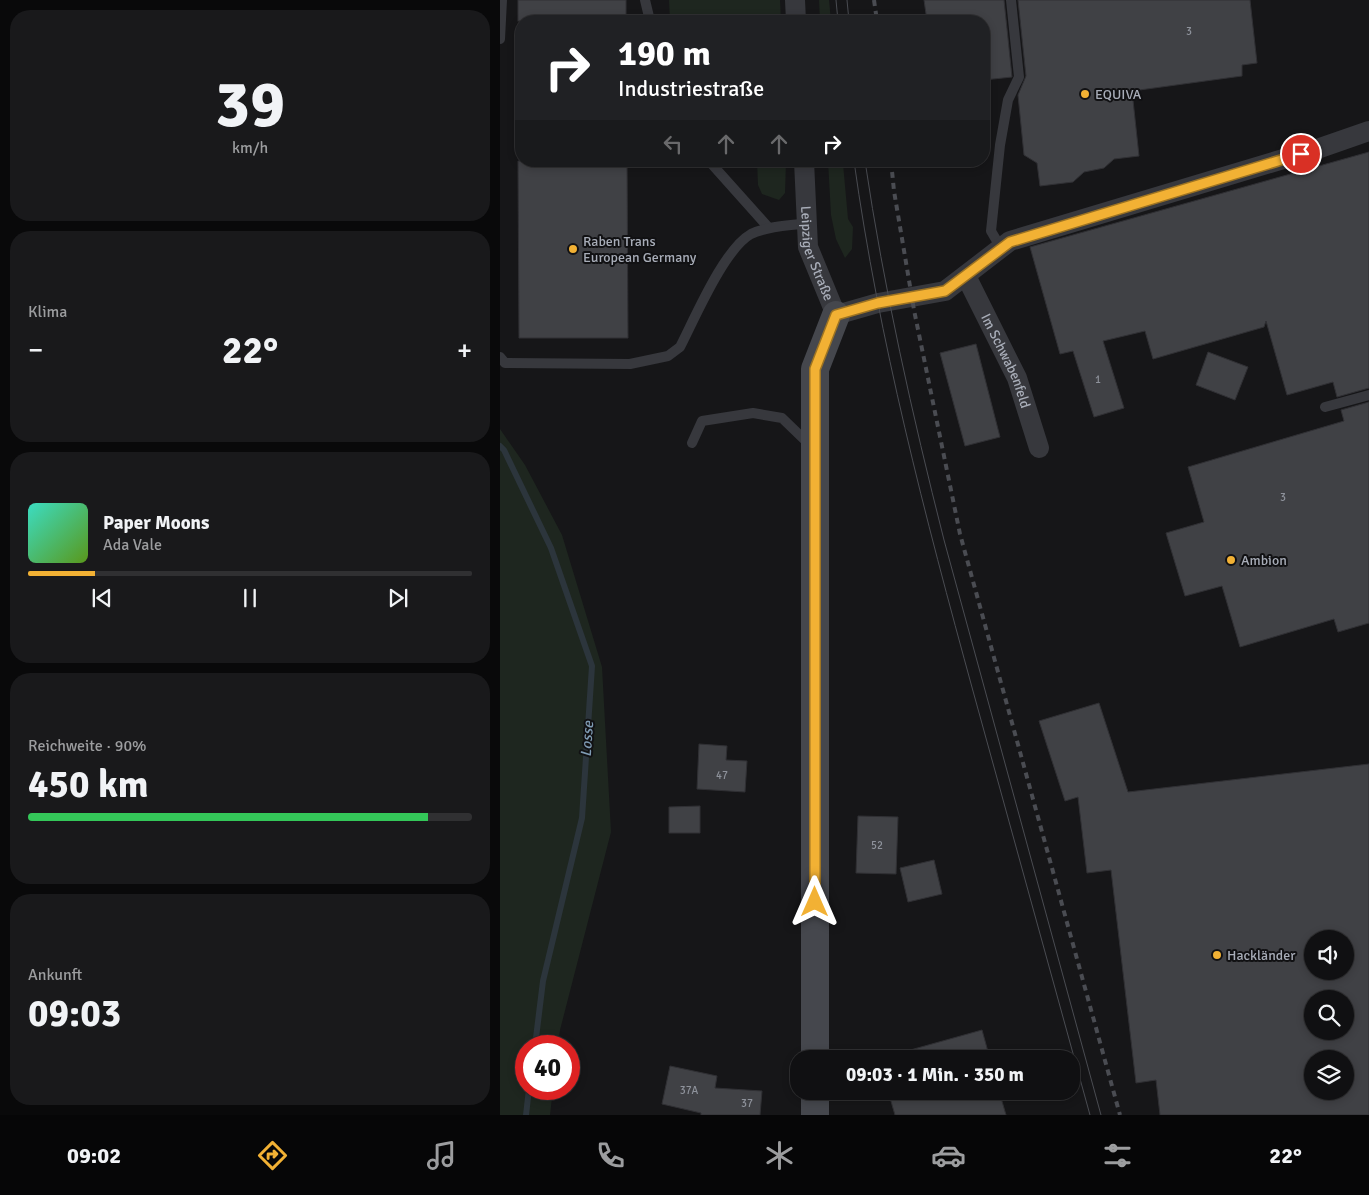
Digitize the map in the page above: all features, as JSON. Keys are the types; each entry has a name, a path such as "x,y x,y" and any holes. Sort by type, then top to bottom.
{"street":[{"path":"795,0 796,15"},
{"path":"836,315 878,303 945,291 1010,242 1320,148 1369,131"},
{"name":"Leipziger Straße","path":"804,167 808,247 836,315 815,369 815,1050"},
{"name":"Im Schwabenfeld","path":"966,276 1017,378 1039,448"},
{"path":"816,1100 816,1115"}],"lane":[{"path":"500,39 502,0"},
{"path":"645,0 649,15"},
{"path":"1001,248 991,230 1000,145 1008,100 1019,76 1011,0"},
{"path":"714,167 770,228"},
{"path":"500,357 505,363 630,364 668,356 680,347 725,261 739,242 752,234 770,228 807,223"},
{"path":"1326,407 1369,395"},
{"path":"692,443 702,421 753,413 782,418 815,450"}],"shaded area":[{"path":"669,0 780,0 781,15 670,15"},
{"path":"819,0 829,0 830,15 820,15"},
{"path":"757,167 786,167 785,193 779,200 762,194 758,185"},
{"path":"828,167 843,167 848,219 853,227 852,249 845,258 836,239 831,215"},
{"path":"500,429 525,465 562,535 602,667 611,832 559,1035 515,1035 515,1100 552,1100 550,1115 500,1115"}],"building":[{"path":"518,0 626,0 626,15 518,15"},
{"path":"924,0 1004,0 1012,77 990,79 990,15 926,15"},
{"path":"1018,0 1250,0 1257,63 1242,65 1242,76 1132,91 1139,156 1114,159 1104,168 1084,172 1073,182 1040,186 1037,163 1024,155 1018,95 1026,76"},
{"path":"1369,152 1369,388 1337,397 1333,382 1287,395 1266,321 1264,327 1153,359 1145,331 1103,341 1124,408 1094,417 1073,351 1060,354 1030,247"},
{"name":"Raben Trans European Germany","path":"518,167 627,167 628,338 519,338"},
{"path":"976,344 1000,437 965,446 940,353"},
{"path":"1208,352 1248,367 1235,400 1196,385"},
{"path":"1369,402 1369,623 1338,632 1334,619 1240,647 1222,586 1185,596 1166,533 1204,522 1188,467 1344,421 1341,410"},
{"name":"Hackländer","path":"1099,703 1128,792 1369,764 1369,1115 1160,1115 1156,1080 1136,1083 1111,870 1087,873 1078,797 1065,801 1039,721"},
{"path":"699,744 727,746 726,760 747,761 745,792 697,789"},
{"path":"700,806 700,833 669,833 669,807"},
{"path":"858,816 898,817 896,874 856,873"},
{"path":"934,860 942,894 908,902 900,868"},
{"path":"982,1030 988,1050 910,1050"},
{"path":"670,1066 717,1076 715,1088 762,1091 760,1115 701,1115 701,1113 662,1104"},
{"path":"891,1100 1002,1100 1006,1115 895,1115"}],"waterway":[{"name":"Losse","path":"500,446 504,450 551,548 592,666 582,818 543,981 536,1035"},
{"name":"Losse","path":"526,1115 528,1100"}],"tram line":[{"path":"836,0 837,15"},
{"path":"847,0 848,15"},
{"path":"855,167 876,295 921,494 973,691 1090,1115"},
{"path":"866,167 890,304 932,493 1101,1115"}],"railway":[{"path":"874,0 876,15"},
{"path":"892,167 914,310 960,534 1120,1115"}],"place":[{"name":"EQUIVA","path":"1085,94"},
{"name":"Raben Trans European Germany","path":"573,249"},
{"name":"Ambion","path":"1231,560"},
{"name":"Hackländer","path":"1217,955"}],"route":[{"path":"815,902 815,369 836,315 878,303 945,291 1010,242 1301,154"}]}
